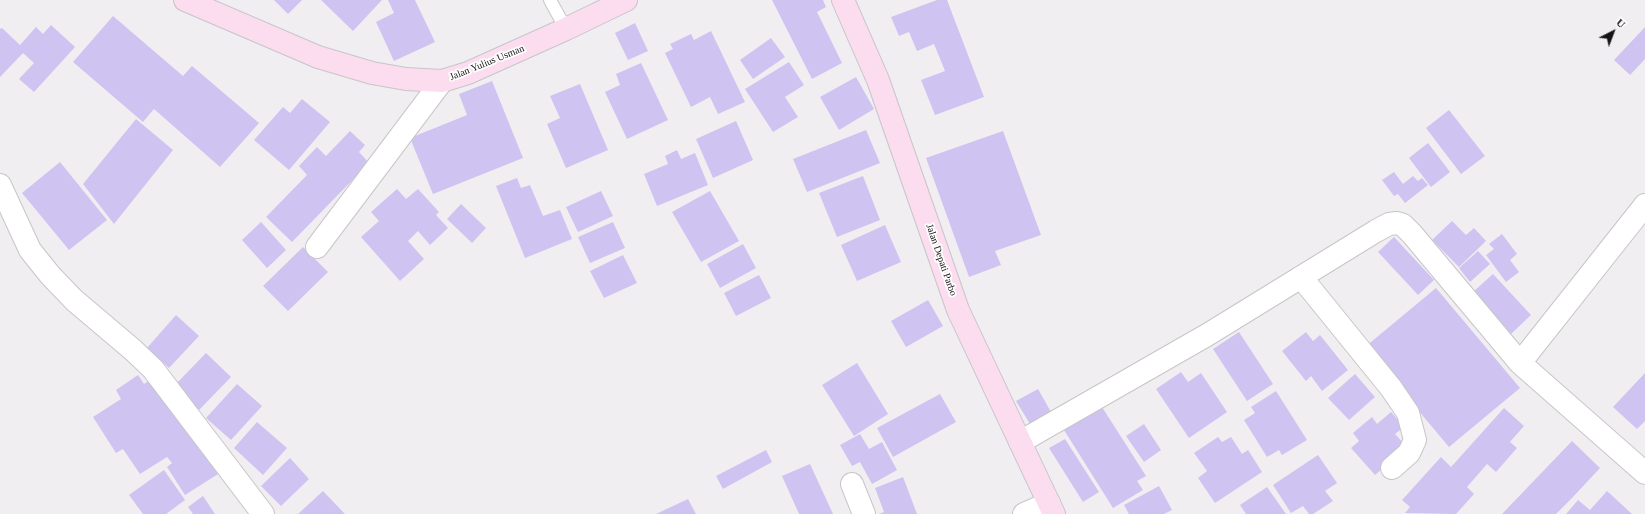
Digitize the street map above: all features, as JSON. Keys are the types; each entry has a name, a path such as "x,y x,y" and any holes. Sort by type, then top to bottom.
{"street":[{"name":"Jalan Yulius Usman","path":"185,0 318,57 372,73 406,79 442,81 468,73 566,30 626,0"},
{"name":"Jalan Depati Parbo","path":"843,0 878,80 958,310 1052,509"},
{"path":"317,247 442,81"},
{"path":"0,185 30,250 50,275 74,300 153,369 262,514"},
{"path":"1520,363 1645,205"},
{"path":"1020,442 1207,335 1389,224 1397,223 1403,225 1412,234 1520,363 1645,473"},
{"path":"1301,277 1392,388 1408,413 1415,440 1410,453 1392,468"},
{"path":"852,484 864,514"},
{"path":"1024,514 1052,509"}],"lane":[{"path":"550,0 566,30"}],"building":[{"path":"274,0 302,0 288,14"},
{"path":"321,0 382,0 353,31"},
{"path":"388,0 415,0 435,42 394,61 376,22 394,13"},
{"path":"772,0 823,0 826,7 817,12 842,63 812,79"},
{"path":"937,0 947,0 984,97 935,115 921,80 945,71 934,44 917,51 909,32 899,36 891,17"},
{"path":"113,16 183,76 192,66 259,123 220,167 154,109 143,122 73,62"},
{"path":"635,23 648,51 628,60 615,33"},
{"path":"51,25 75,47 34,92 19,79 34,63 23,53 0,77 0,29 2,28 20,45 36,27 43,34"},
{"path":"1645,27 1645,59 1630,75 1614,60"},
{"path":"711,31 745,102 718,114 710,97 691,107 665,53 673,49 670,44 691,34 694,40"},
{"path":"771,38 785,57 753,79 740,60"},
{"path":"789,62 804,85 785,97 798,117 773,132 745,89"},
{"path":"641,63 668,120 627,139 605,92 620,85 616,74"},
{"path":"856,77 874,109 839,130 820,97"},
{"path":"492,81 523,158 433,194 410,138 467,115 459,94"},
{"path":"580,84 608,150 566,168 547,124 560,118 550,96"},
{"path":"302,99 330,122 289,170 254,140 283,107 290,113"},
{"path":"1449,110 1485,156 1461,174 1426,128"},
{"path":"136,119 173,150 114,224 83,184"},
{"path":"736,121 753,160 713,178 696,139"},
{"path":"866,130 880,163 807,192 793,159"},
{"path":"350,131 365,145 359,152 369,163 292,242 266,217 307,175 299,166 317,147 326,156"},
{"path":"1003,131 1041,235 995,251 1001,265 969,277 926,158"},
{"path":"1428,143 1450,172 1431,187 1409,158"},
{"path":"677,150 681,159 695,153 708,185 657,206 644,174 668,164 665,156"},
{"path":"60,162 107,220 69,250 22,193"},
{"path":"1394,172 1403,184 1413,176 1418,181 1422,178 1428,185 1405,203 1398,194 1394,196 1382,180"},
{"path":"863,176 880,220 837,237 819,193"},
{"path":"517,178 521,188 530,185 543,216 560,210 572,239 525,258 496,186"},
{"path":"397,189 406,199 418,189 439,212 436,215 448,228 430,245 418,231 408,241 424,259 400,281 361,237 379,221 371,212"},
{"path":"601,191 613,216 578,232 566,207"},
{"path":"710,191 739,241 701,262 672,212"},
{"path":"461,204 486,228 472,243 447,219"},
{"path":"1452,221 1466,235 1474,228 1486,241 1459,267 1432,240"},
{"path":"261,222 286,250 267,268 242,240"},
{"path":"613,222 625,248 590,263 578,237"},
{"path":"885,225 901,262 857,281 841,245"},
{"path":"1502,234 1517,254 1510,260 1519,272 1506,282 1486,255 1494,249 1489,244"},
{"path":"1394,237 1434,280 1418,295 1378,252"},
{"path":"743,244 756,268 720,288 707,264"},
{"path":"303,247 328,272 288,311 263,286"},
{"path":"1478,251 1490,264 1470,282 1459,268"},
{"path":"623,255 637,283 604,298 590,271"},
{"path":"1493,274 1531,315 1511,334 1473,292"},
{"path":"759,275 771,298 736,316 724,293"},
{"path":"1436,288 1520,388 1449,447 1365,347"},
{"path":"928,300 943,326 906,347 891,321"},
{"path":"176,315 199,336 169,368 147,348"},
{"path":"1239,332 1273,384 1247,401 1213,349"},
{"path":"1306,332 1313,341 1320,335 1348,370 1322,391 1311,376 1306,381 1282,351"},
{"path":"206,353 231,377 199,410 174,386"},
{"path":"857,363 888,414 854,436 822,385"},
{"path":"1181,372 1188,382 1201,373 1227,412 1189,438 1156,389"},
{"path":"1645,373 1645,421 1637,429 1613,407"},
{"path":"1355,374 1375,397 1349,420 1328,398"},
{"path":"138,375 144,384 154,377 218,474 185,495 167,467 172,463 167,457 140,474 123,449 116,453 93,417 121,399 116,390"},
{"path":"237,384 262,406 231,440 206,418"},
{"path":"1038,389 1051,412 1030,424 1016,401"},
{"path":"1276,391 1307,440 1282,455 1279,450 1267,457 1244,420 1255,413 1251,407"},
{"path":"940,394 956,422 893,457 877,428"},
{"path":"1102,407 1146,476 1137,481 1143,490 1113,508 1064,430"},
{"path":"1504,408 1524,426 1510,442 1517,448 1496,472 1487,464 1467,487 1474,494 1456,514 1405,513 1410,507 1402,500 1441,457 1451,467"},
{"path":"1391,412 1404,427 1395,434 1407,447 1375,475 1351,448 1359,441 1353,433 1372,417 1377,424"},
{"path":"257,422 287,448 263,475 234,448"},
{"path":"1144,424 1161,450 1144,462 1126,436"},
{"path":"860,434 869,449 882,442 897,470 872,484 860,462 852,466 840,445"},
{"path":"1218,437 1222,442 1231,437 1242,454 1248,450 1262,472 1215,503 1198,478 1207,471 1194,453"},
{"path":"1065,439 1099,492 1083,502 1049,448"},
{"path":"1572,441 1600,468 1572,498 1556,514 1502,514"},
{"path":"766,450 772,462 723,489 716,476"},
{"path":"1318,455 1337,483 1325,491 1333,501 1313,514 1309,514 1303,506 1291,513 1273,485"},
{"path":"290,458 309,479 281,506 261,486"},
{"path":"810,464 833,514 799,514 782,476"},
{"path":"164,470 185,500 166,514 143,514 129,495"},
{"path":"903,477 917,514 879,514 884,512 875,488"},
{"path":"1159,486 1172,510 1164,514 1129,514 1124,505"},
{"path":"1267,487 1286,514 1246,514 1240,505"},
{"path":"323,491 345,514 298,514"},
{"path":"1607,491 1632,514 1566,514 1578,500 1590,510"},
{"path":"203,496 215,514 193,514 188,507"},
{"path":"688,499 696,514 656,514"}]}
